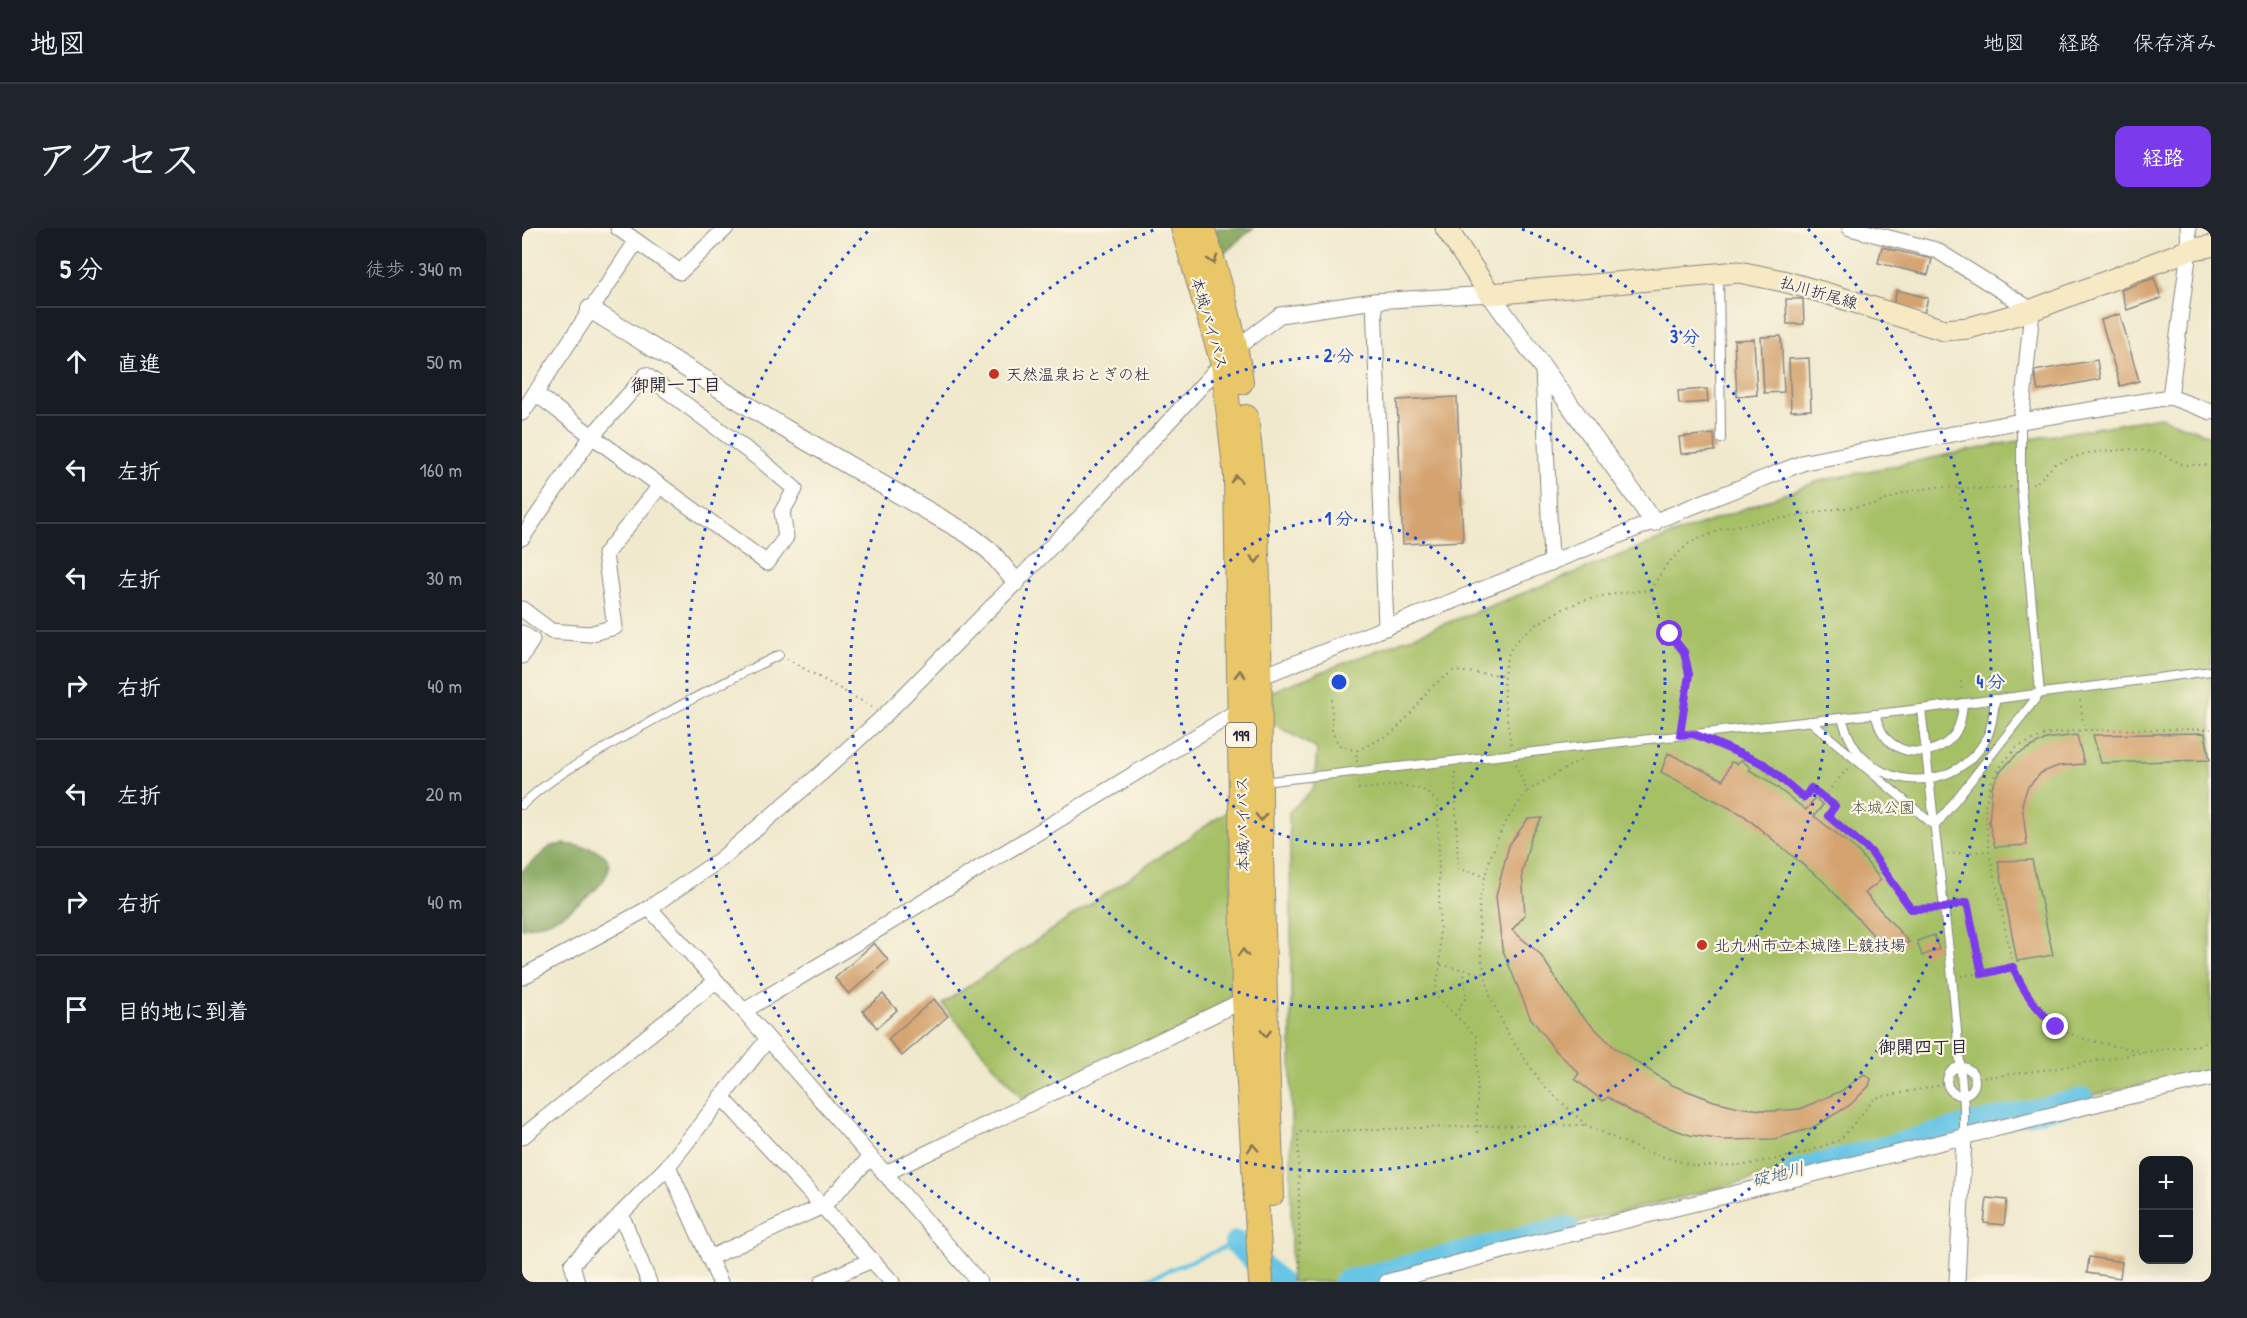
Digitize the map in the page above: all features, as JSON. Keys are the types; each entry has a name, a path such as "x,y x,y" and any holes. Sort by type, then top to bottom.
{"highway":[{"name":"本城バイパス","path":"1183,228 1230,356 1253,476 1260,678 1266,1280"},
{"name":"本城バイパス","path":"1202,228 1223,293 1230,356 1236,476 1244,1000 1267,1248"}],"main road":[{"path":"1446,228 1490,294"},
{"name":"払川折尾線","path":"1490,294 1738,272 1783,281 1944,330 1969,328 2032,310 2189,250 2211,246"}],"street":[{"path":"618,228 680,272 726,228"},
{"path":"1850,228 1936,250 2032,310 2021,421"},
{"path":"2170,397 2189,250 2188,228"},
{"path":"522,412 636,242"},
{"path":"522,977 649,908 721,859 886,714 1097,500 1230,356 1280,315 1374,301 1490,294 1654,522"},
{"path":"1374,301 1386,628"},
{"path":"590,309 784,428 968,534 990,551 1016,582"},
{"path":"1543,369 1551,563"},
{"path":"522,538 592,436 646,375 763,462 795,489 782,512 786,537 767,562 660,486 592,436 536,393"},
{"path":"1260,678 1805,462 2021,421 2170,397 2211,412"},
{"path":"522,609 551,631 589,634 615,627 605,554 660,486"},
{"path":"522,633 532,640 522,656"},
{"path":"744,1011 1241,709"},
{"path":"649,908 744,1011 979,1282"},
{"path":"522,1137 716,981"},
{"path":"884,1174 1244,1000"},
{"path":"577,1282 572,1264 668,1166 767,1040"},
{"path":"1387,1282 1506,1250 2104,1102 2211,1078"},
{"path":"721,1096 892,1282"},
{"path":"1957,1282 1964,1137"},
{"path":"709,1258 823,1206 870,1158"},
{"path":"668,1166 720,1282"},
{"path":"621,1214 650,1282"},
{"path":"822,1282 872,1260"}],"lane":[{"path":"1719,274 1721,439"},
{"path":"1935,826 2040,693 2021,486 2021,421"},
{"path":"522,805 550,780 633,731 779,655"},
{"path":"1260,782 1921,709 2211,671"},
{"path":"1842,718 1855,748 1873,766 1896,777 1912,780 1929,779 1948,774 1964,765 1978,752 1988,736 1994,718 1995,699"},
{"path":"1875,714 1883,733 1898,747 1912,752 1926,752 1942,746 1954,735 1961,720 1962,703"},
{"path":"1921,709 1952,977 1963,1095 1964,1137"},
{"path":"1810,721 1935,826"},
{"path":"1960,1066 1973,1072 1976,1079 1975,1086 1963,1095 1950,1090 1947,1083 1948,1076 1953,1069 1960,1066"}],"path":[{"path":"1650,590 1667,564 1689,543 1725,528 1836,509 1874,505 1906,492 1936,487 2021,486 2036,483 2055,464 2087,453 2133,449 2160,453 2183,465 2211,465"},
{"path":"1959,488 1961,508"},
{"path":"1527,791 1512,754 1503,675 1509,651 1524,634 1553,615 1584,600 1650,590"},
{"path":"1650,590 1660,616 1684,652 1689,674 1680,735"},
{"path":"779,655 886,714"},
{"path":"1332,699 1332,732 1339,745 1356,751 1392,733 1430,688 1453,672 1503,675"},
{"path":"2079,688 2084,730"},
{"path":"2145,1052 2084,1038 2056,1027 2038,1010 2020,985 2013,967 1989,850 1985,807 1990,782 2017,747 2047,734 2084,730 2211,729"},
{"path":"1694,734 1764,764 1804,798 1811,788 1835,806 1828,816 1871,852 1911,909 1944,908 1967,902 1982,974"},
{"path":"1607,743 1527,791 1503,826 1488,864 1479,903 1480,951 1485,974 1490,996 1509,1036 1543,1085 1586,1125 1643,1151 1695,1166 1745,1165 1802,1154 1840,1140 1875,1098 1947,1083 2052,1069 2145,1052 2199,1046 2211,1039"},
{"path":"1356,751 1359,789 1400,785 1422,789 1438,802 1440,965 1435,995 1477,1037 1477,1137"},
{"path":"1454,760 1458,869 1485,875"},
{"path":"1823,797 1856,760"},
{"path":"1938,855 1989,850"},
{"path":"1440,965 1485,974"},
{"path":"1952,977 1982,974 2013,967"},
{"path":"1455,1015 1466,997 1464,970"},
{"path":"1300,1280 1299,1132 1586,1125"}],"green space":[{"path":"1215,228 1253,228 1222,255"},
{"name":"本城公園","path":"2160,417 2211,436 2211,1069 1960,1125 1771,1175 1339,1282 1291,1282 1289,812 1314,788 1317,749 1271,722 1270,692 1654,542 1819,481 2006,443"},
{"path":"1231,809 1233,1002 1031,1109 942,1004"},
{"path":"565,844 586,847 601,853 609,864 607,873 601,883 582,902 554,919 522,928 522,871 551,846"}],"building":[{"path":"1882,247 1932,259 1928,275 1878,263"},
{"path":"2154,278 2161,298 2127,310 2121,290"},
{"path":"1897,290 1928,298 1924,313 1893,305"},
{"path":"1786,299 1803,299 1804,324 1787,324"},
{"path":"2120,314 2139,381 2120,386 2101,320"},
{"path":"1781,336 1784,392 1764,393 1761,337"},
{"path":"1754,339 1757,395 1737,397 1734,340"},
{"path":"1809,358 1811,410 1791,411 1789,359"},
{"path":"2097,360 2100,379 2038,391 2034,371"},
{"path":"1707,389 1708,402 1679,404 1678,391"},
{"path":"1457,397 1463,541 1403,544 1397,400"},
{"path":"1714,434 1715,451 1681,454 1679,437"},
{"path":"2205,733 2210,760 2101,763 2093,735"},
{"path":"2077,735 2084,764 2058,766 2041,773 2027,788 2022,804 2027,845 1995,847 1989,822 1992,787 2000,772 2016,755 2046,739"},
{"path":"1668,753 1723,780 1731,762 1737,764 1741,760 1751,768 1749,770 1766,779 1806,810 1815,798 1823,805 1814,816 1856,849 1881,880 1865,893 1909,942 1889,952 1823,881 1743,815 1661,772"},
{"path":"1542,818 1531,837 1522,873 1525,915 1512,930 1540,954 1579,1013 1615,1048 1672,1085 1714,1101 1744,1108 1774,1111 1800,1109 1841,1091 1864,1074 1871,1079 1869,1086 1850,1105 1812,1128 1774,1139 1724,1140 1690,1135 1652,1122 1608,1097 1603,1101 1575,1079 1579,1073 1554,1049 1530,1017 1502,948 1496,896 1509,845 1528,819"},
{"path":"2032,860 2053,955 2017,961 1998,861"},
{"path":"1934,935 1939,949 1922,956 1917,941"},
{"path":"874,943 888,960 849,994 835,978"},
{"path":"883,994 897,1010 877,1028 863,1011"},
{"path":"934,999 948,1016 902,1056 888,1039"},
{"path":"1987,1198 2007,1200 2004,1225 1984,1223"},
{"path":"2089,1257 2122,1262 2120,1278 2087,1273"}],"waterway":[{"name":"碇地川","path":"1796,1171 1964,1127 2083,1100"},
{"name":"碇地川","path":"1345,1282 1567,1228"},
{"name":"碇地川","path":"1139,1282 1236,1243"},
{"name":"碇地川","path":"1236,1243 1279,1282"}],"place":[{"name":"天然温泉おとぎの杜","path":"994,374"},
{"name":"北九州市立本城陸上競技場","path":"1702,945"}],"district":[{"name":"御開一丁目","path":"676,384"},
{"name":"御開四丁目","path":"1923,1046"}],"route":[{"path":"1670,634 1684,652 1689,674 1680,735 1694,734 1764,764 1804,798 1811,788 1835,806 1828,816 1871,852 1911,909 1944,908 1967,902 1982,974 2013,967 2020,985 2038,1010 2056,1027"}]}
